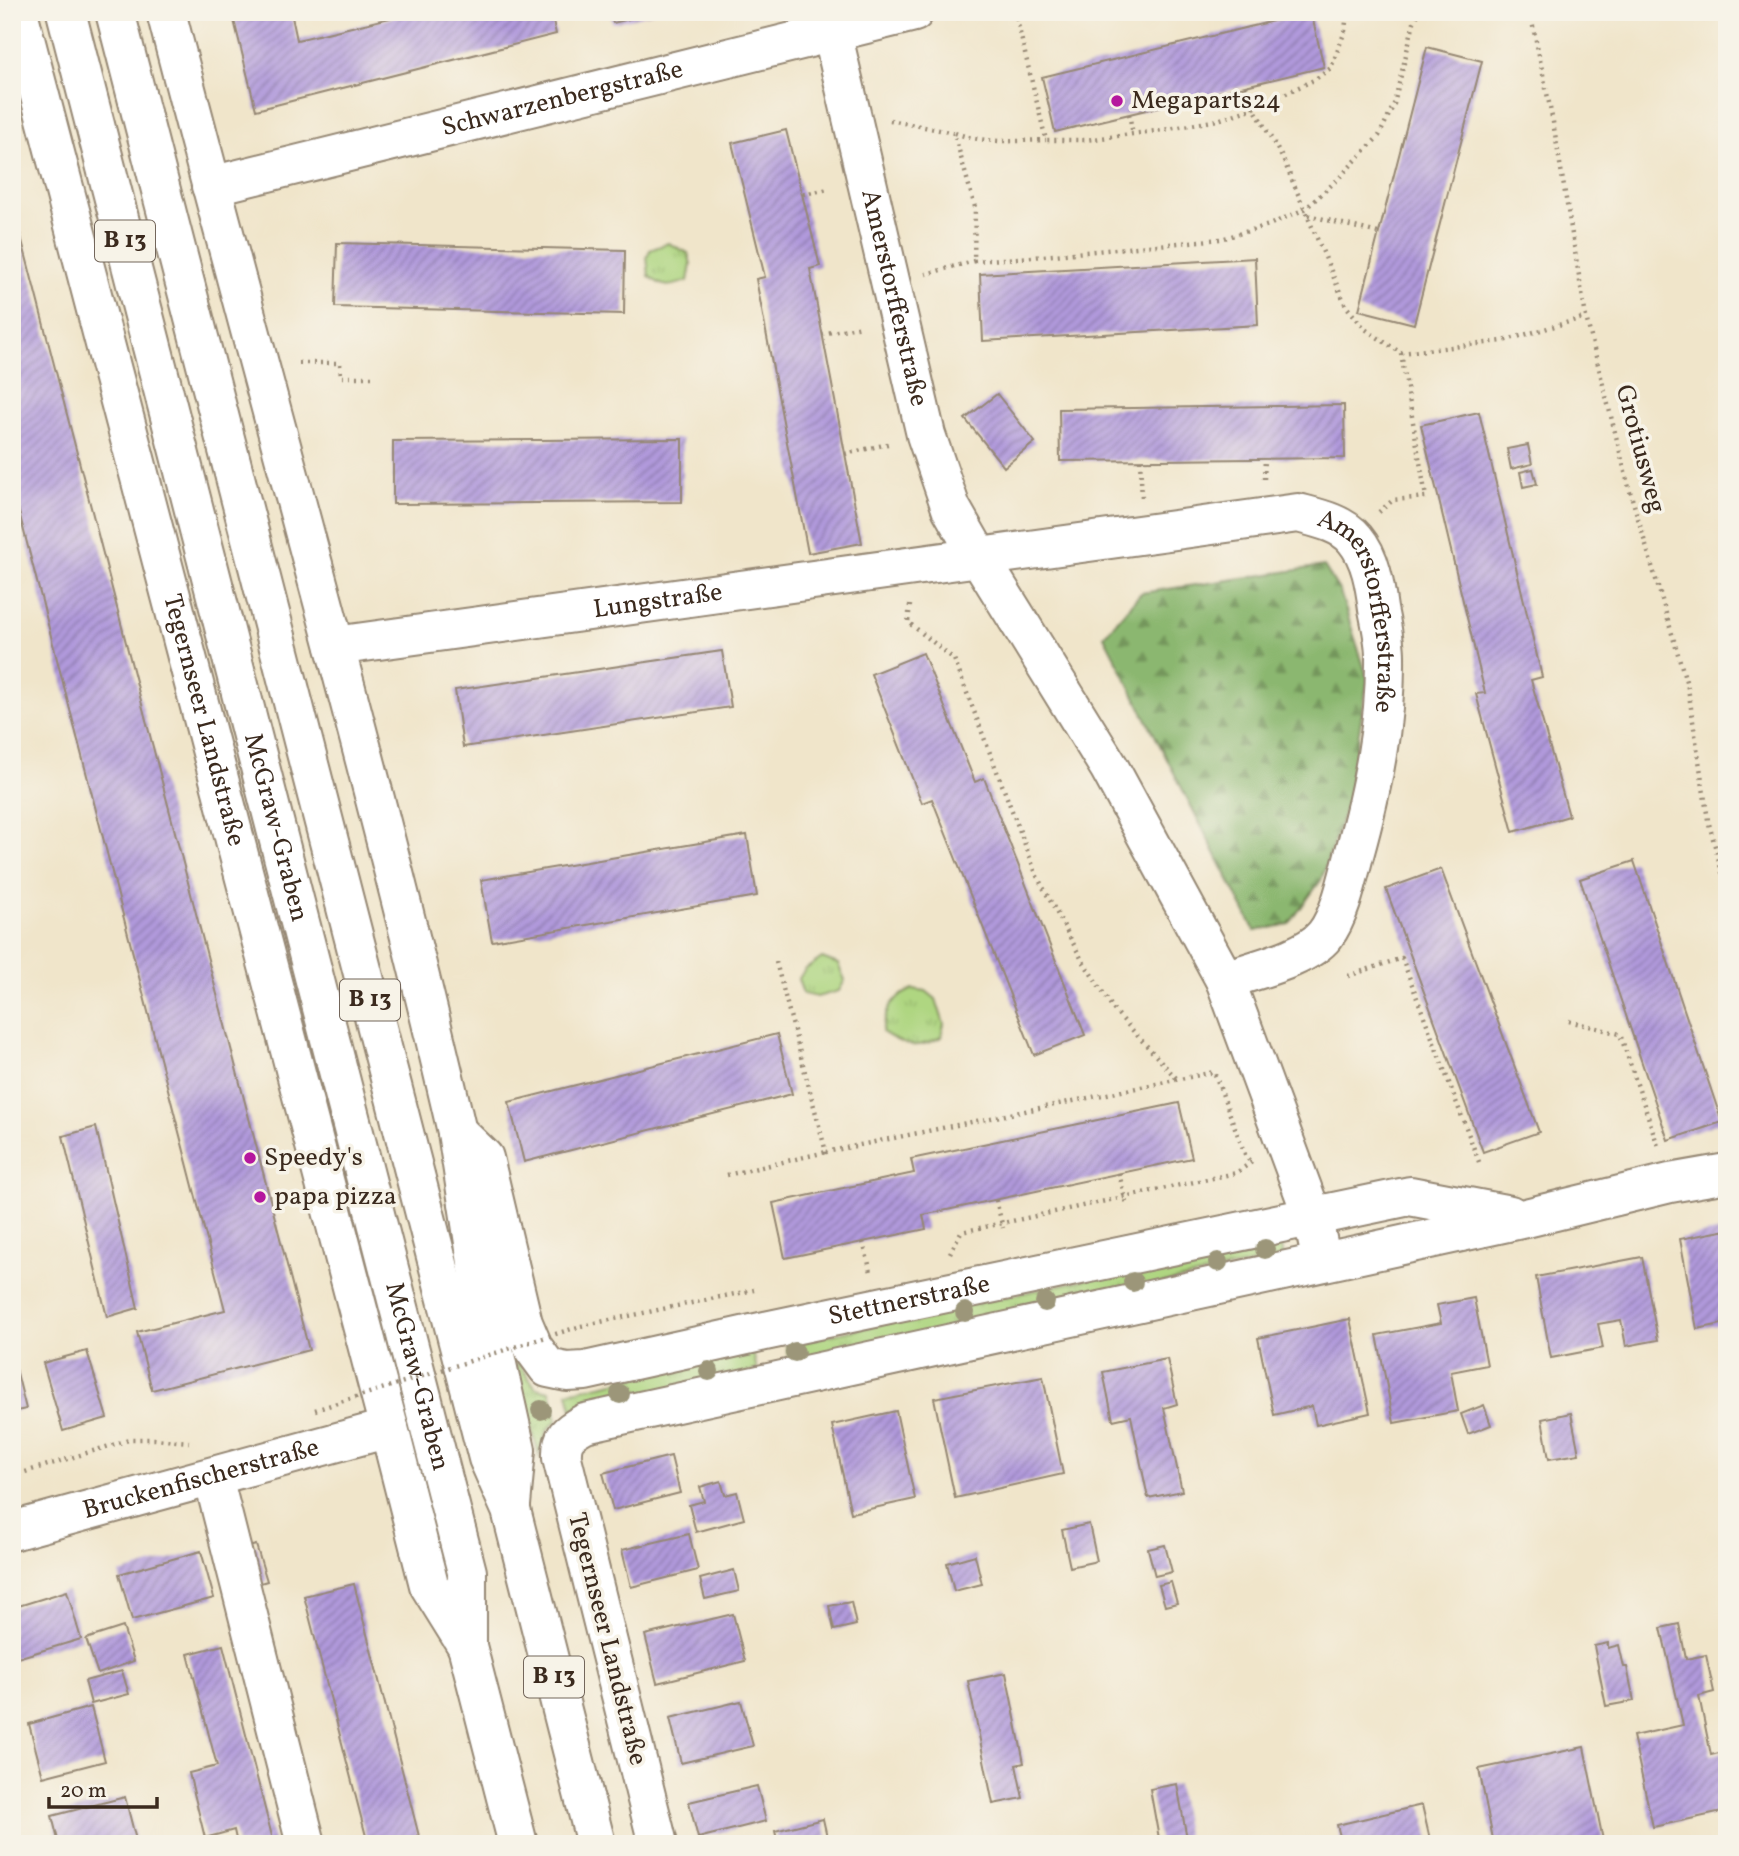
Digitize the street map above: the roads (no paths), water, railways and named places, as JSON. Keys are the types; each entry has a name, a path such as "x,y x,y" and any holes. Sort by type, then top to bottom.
{"main road":[{"name":"Tegernseer Landstraße","path":"18,12 429,1585 467,1646"},
{"name":"McGraw-Graben","path":"66,12 467,1572 467,1646"},
{"name":"McGraw-Graben","path":"115,12 488,1458 511,1510"},
{"name":"Schwarzenbergstraße","path":"211,186 914,12"},
{"path":"168,17 335,646 457,1132 483,1301 516,1450 511,1510"},
{"name":"Amerstorfferstraße","path":"832,32 926,435 951,508 1109,767 1225,980 1312,1215 1322,1262"},
{"name":"Amerstorfferstraße","path":"979,557 1298,513 1322,519 1355,539 1368,562 1375,586 1385,654 1384,703 1378,753 1367,806 1344,893 1325,935 1303,953 1225,980"},
{"name":"Lungstraße","path":"335,646 979,557"},
{"name":"Stettnerstraße","path":"457,1132 484,1158 523,1323 534,1349 548,1368 567,1372 584,1371 1410,1196 1526,1218"},
{"name":"Stettnerstraße","path":"567,1434 585,1423 1526,1218 1671,1183 1727,1173"},
{"path":"765,1331 775,1382"},
{"name":"Bruckenfischerstraße","path":"12,1531 389,1428"},
{"name":"Tegernseer Landstraße","path":"567,1434 561,1446 562,1458 658,1844"},
{"path":"213,1477 306,1844"},
{"name":"B 13","path":"511,1510 596,1844"},
{"name":"B 13","path":"467,1646 518,1844"}],"place":[{"name":"Megaparts24","path":"1117,101"},
{"name":"Speedy's","path":"250,1158"},
{"name":"papa pizza","path":"260,1197"}]}
